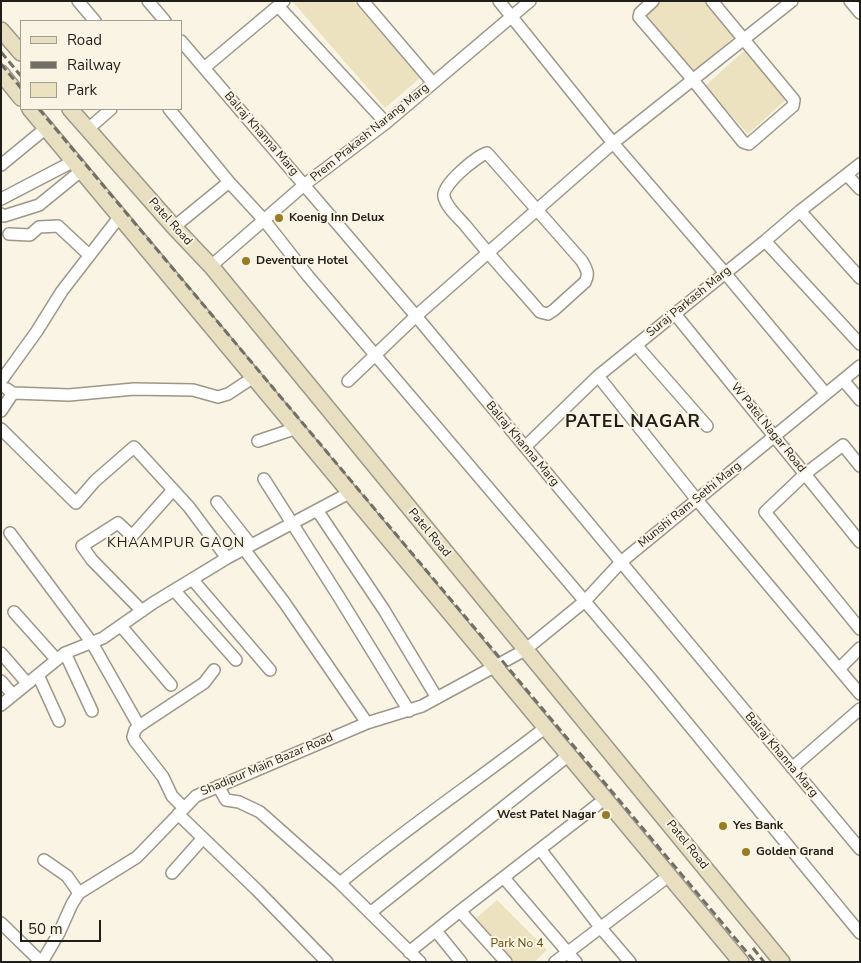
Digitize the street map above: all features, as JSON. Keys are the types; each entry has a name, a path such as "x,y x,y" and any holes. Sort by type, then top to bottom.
{"main road":[{"path":"1,30 20,52"},
{"path":"2,78 20,97"},
{"path":"31,110 741,962"},
{"name":"Patel Road","path":"71,110 211,266 782,962"}],"street":[{"path":"78,1 94,20"},
{"path":"148,1 164,20"},
{"path":"363,1 433,82"},
{"path":"499,1 613,143 826,394"},
{"name":"Prem Prakash Narang Marg","path":"211,266 304,185 386,123 530,1"},
{"path":"653,1 640,13 639,17 743,142 748,144 795,103 712,1"},
{"path":"348,381 416,316 613,143 792,1"},
{"path":"850,1 860,13"},
{"path":"204,68 281,4 386,123"},
{"name":"Balraj Khanna Marg","path":"182,42 416,316 860,849"},
{"path":"88,128 110,110"},
{"path":"170,110 229,182 264,220 308,276 658,687 860,933"},
{"path":"1,164 46,128"},
{"path":"488,153 537,210 582,261 588,276 585,282 548,314 540,312 488,253 450,207 444,198 445,190 451,181 484,154 488,153"},
{"name":"Suraj Parkash Marg","path":"525,447 598,376 860,164"},
{"path":"1,199 78,166"},
{"path":"1,214 4,216 39,204 78,166"},
{"path":"847,175 860,189"},
{"path":"174,227 229,182"},
{"path":"800,211 860,278"},
{"path":"120,216 62,291 1,383 13,394 69,395 134,389 194,390 224,397 254,377"},
{"path":"9,234 30,235 39,227 58,226 89,255"},
{"path":"765,241 860,344"},
{"name":"W Patel Nagar Road","path":"675,314 860,542"},
{"path":"636,345 707,426"},
{"name":"Munshi Ram Sethi Marg","path":"496,667 525,650 585,601 621,562 860,366"},
{"path":"598,376 697,500 860,694"},
{"path":"843,380 860,400"},
{"path":"1,411 13,394"},
{"path":"258,441 297,428"},
{"path":"1,429 76,503 95,481 134,447 207,530 227,558"},
{"path":"860,466 843,445 805,474 765,512 860,629"},
{"path":"264,479 349,612 409,711"},
{"path":"142,611 92,560 82,546 118,523 132,536 173,490"},
{"path":"1,705 60,656 92,643 227,558 351,492"},
{"path":"217,502 367,723"},
{"path":"317,510 384,610 437,698"},
{"path":"10,533 92,643 139,726"},
{"path":"192,579 270,670"},
{"path":"174,590 236,660"},
{"path":"14,612 60,656 92,711"},
{"path":"121,626 171,685"},
{"path":"839,669 860,648"},
{"path":"1,653 27,684"},
{"name":"Shadipur Main Bazar Road","path":"41,962 59,933 79,893 137,857 196,796 367,723 422,706 496,667"},
{"path":"214,670 204,683 139,726 133,734 135,742 163,776 181,811 203,838 327,962"},
{"path":"38,675 59,721"},
{"path":"1,681 13,695"},
{"path":"792,768 860,709"},
{"path":"340,883 380,849 492,770 546,728"},
{"path":"370,913 569,754"},
{"path":"218,786 226,800 239,802 260,812 340,883 420,962"},
{"path":"409,952 597,805"},
{"path":"172,873 203,838"},
{"path":"540,850 630,962"},
{"path":"44,860 67,876 79,893"},
{"path":"504,878 576,962"},
{"path":"555,962 567,951 662,881"},
{"path":"460,911 506,962"},
{"path":"1,923 41,962"},
{"path":"436,930 461,962"}],"green space":[{"path":"292,1 353,1 420,78 385,108"},
{"path":"661,1 709,1 738,33 694,73 643,17"},
{"path":"746,49 789,97 748,134 705,86"},
{"name":"Park No 4","path":"497,900 547,950 534,962 510,962 473,921"}],"railway":[{"path":"1,52 20,75"},
{"path":"1,64 20,87"},
{"path":"40,110 755,962"},
{"path":"753,948 764,962"}],"place":[{"name":"Koenig Inn Delux","path":"279,218"},
{"name":"Deventure Hotel","path":"246,261"},
{"name":"West Patel Nagar","path":"606,815"},
{"name":"Yes Bank","path":"723,826"},
{"name":"Golden Grand","path":"746,852"}],"district":[{"name":"PATEL NAGAR","path":"633,423"},
{"name":"KHAAMPUR GAON","path":"176,544"}]}
